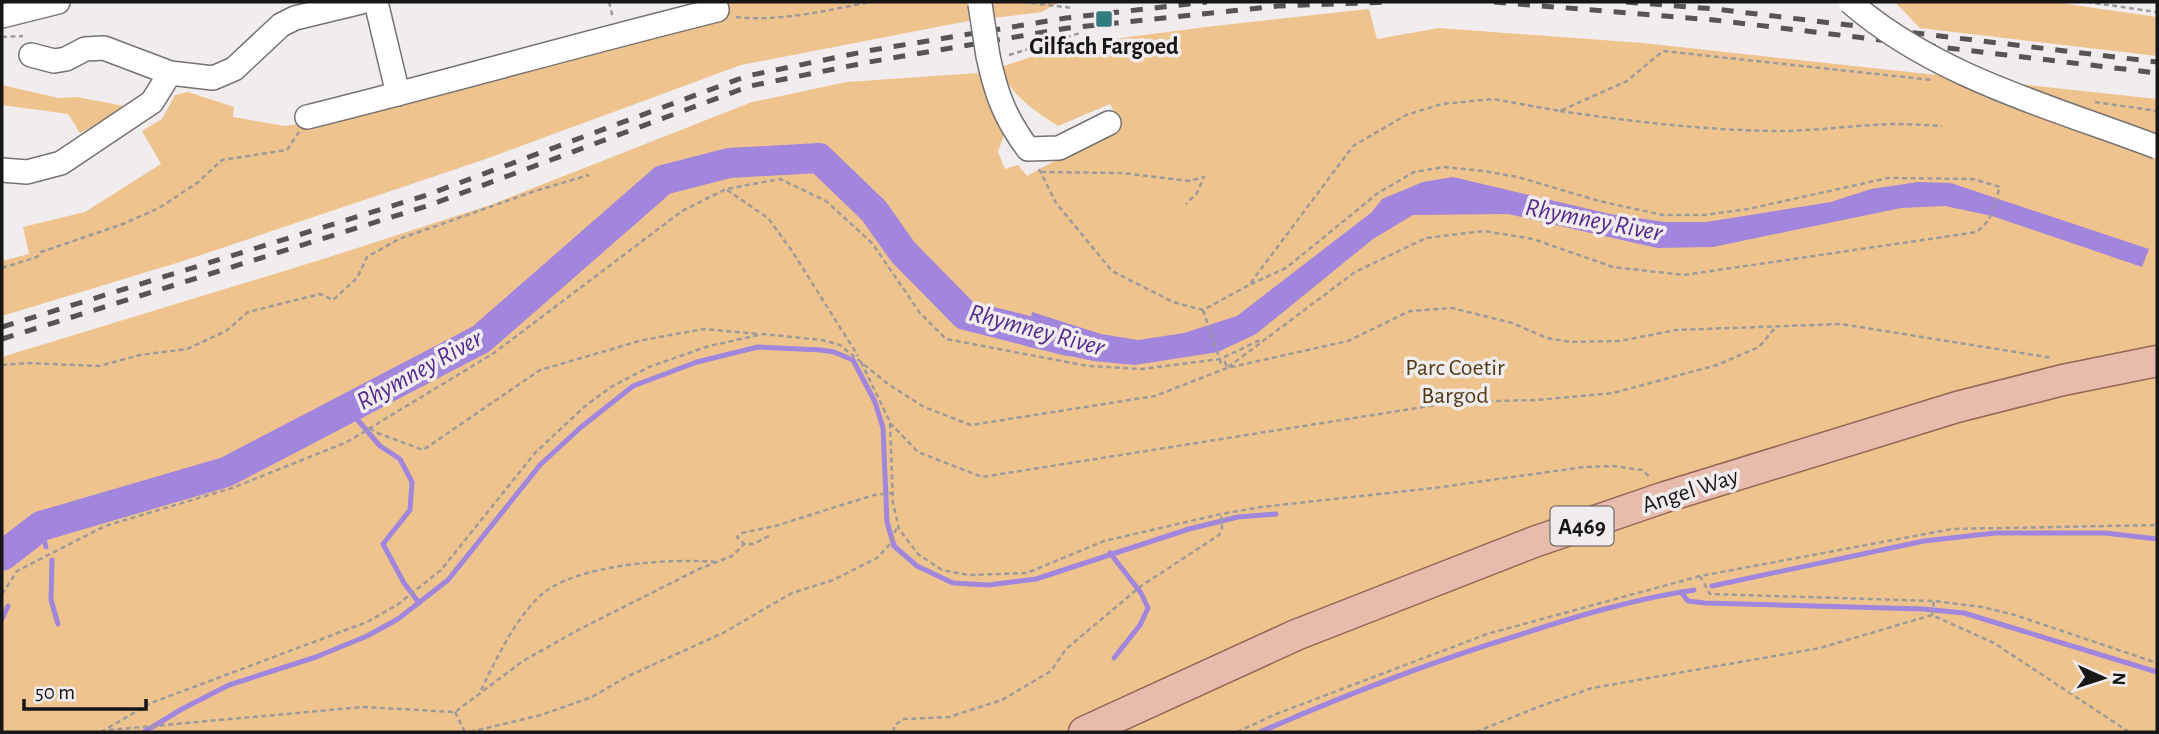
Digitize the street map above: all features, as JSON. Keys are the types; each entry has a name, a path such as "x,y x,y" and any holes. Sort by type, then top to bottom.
{"main road":[{"name":"Angel Way","path":"1084,732 1296,635 1534,542 1662,498 1957,407 2157,360"}],"street":[{"path":"2,16 58,2"},
{"path":"31,55 54,61 66,59 85,49 104,48 170,73 213,78 234,69 281,25 295,18 361,2"},
{"path":"376,2 398,94"},
{"path":"307,117 574,45 717,10 715,2"},
{"path":"1850,2 1891,33 1950,68 2157,147"},
{"path":"980,3 993,83 1009,124 1028,149 1059,148 1109,122"},
{"path":"2,170 27,172 61,163 152,103 170,73"}],"path":[{"path":"740,17 760,18 825,11 871,2"},
{"path":"1023,2 1073,8"},
{"path":"2087,2 2157,12"},
{"path":"988,58 1080,33"},
{"path":"1560,111 1627,81 1663,51 1939,81"},
{"path":"1249,285 1353,146 1406,115 1442,104 1493,99 1654,125 1711,129 1797,130 1893,124 1942,125"},
{"path":"2087,101 2157,111"},
{"path":"2,268 37,257 41,252 123,224 159,208 197,183 222,160 287,150 307,117"},
{"path":"1028,149 1056,202 1112,271 1173,302 1203,310 1286,268 1378,193 1414,172 1444,167 1483,170 1518,177 1599,201 1663,215 1704,215 1748,209 1888,178 1973,179 2000,187 1992,216 1977,232 1684,275 1613,267 1533,239 1484,231 1426,238 1355,272 1227,368"},
{"path":"1041,172 1122,173 1190,181 1204,177 1197,193 1186,204"},
{"path":"2,365 27,363 99,366 140,355 187,349 226,331 248,312 320,295 332,300 357,278 367,257 400,240 536,191 589,175"},
{"path":"2,594 17,571 105,526 232,488 347,442 494,353 682,211 726,189 780,178 826,201 872,243 920,313 946,339 1088,366 1142,369 1220,359 1267,337"},
{"path":"726,189 768,218 792,251 860,360 890,422 918,452 982,477 1455,402 1537,400 1613,393 1717,365 1759,347 1775,328"},
{"path":"370,428 423,450 540,370 643,340 704,329 840,345 888,384 924,407 971,425 1155,396 1227,368 1348,341 1410,312 1452,308 1512,323 1547,338 1570,342 1620,341 1676,330 1841,324 2053,358 2063,380"},
{"path":"1203,310 1221,363 1225,362 1227,368"},
{"path":"103,731 151,703 367,622 402,601 441,570 535,453 593,400 611,387 649,368 709,346 763,334"},
{"path":"890,422 893,494 899,529 918,554 942,570 968,575 1027,573 1104,541 1221,514 1584,467 1613,466 1642,470 1656,483 1662,498"},
{"path":"769,536 753,544 744,544 737,537 742,533 775,526 878,495 893,494"},
{"path":"893,732 895,725 904,719 949,717 1002,700 1051,671 1066,649 1141,586 1219,535 1222,528 1221,514"},
{"path":"454,712 467,732 541,715 592,697 626,677 723,634 792,593 833,580 877,558 890,544 898,525"},
{"path":"1237,732 1276,714 1487,634 1700,576 1952,529 2157,525"},
{"path":"103,731 363,707 454,712 523,661 578,630 732,556 744,544"},
{"path":"480,693 513,630 541,596 560,583 577,575 618,568 684,561 717,562"},
{"path":"1700,576 1710,594 1982,607 2015,615 2157,663"},
{"path":"1932,615 1934,603"},
{"path":"1476,732 1592,688 1820,648 1932,615 1994,643 2129,732"}],"green space":[{"path":"723,2 1059,2 1042,12 968,21 741,65 483,160 183,261 2,316 2,261 29,254 23,227 85,212 161,164 142,131 162,119 175,95 188,92 234,107 233,117 285,126 305,123"},
{"path":"1895,2 2053,2 2157,17 2157,56 1920,28"},
{"name":"Parc Coetir Bargod","path":"1369,9 1377,39 1439,28 1643,43 2157,99 2157,732 2,732 2,357 490,205 752,102 847,82 978,73 991,98 1004,135 998,152 1005,169 1018,165 1027,176 1121,125 1110,104 1058,126 1016,94 1001,67 1067,45"},
{"path":"2,85 59,98 77,97 129,107 80,133 68,114 2,105"}],"water":[{"path":"1453,177 1610,214 1665,222 1706,222 1831,202 1871,189 1918,182 1951,183 2149,249 2142,267 1992,216 1945,206 1901,208 1713,247 1657,248 1508,214 1413,215 1373,239 1256,334 1218,352 1135,365 1093,361 1025,346 1032,312 1101,334 1138,340 1184,333 1237,316 1372,212 1382,199 1423,182"}],"waterway":[{"name":"Rhymney River","path":"2,556 41,526 226,472 481,339 663,180 729,163 819,158 874,211 903,252 965,315 1068,341"},
{"path":"144,732 229,685 316,657 367,636 398,619 448,580 540,465 580,428 633,386 697,362 758,347 821,350 853,360 875,402 883,428 887,522 894,546 917,566 953,583 988,585 1036,579 1189,529 1238,517 1276,514"},
{"path":"350,407 380,446 400,459 412,482 410,510 383,544 404,583 419,603"},
{"path":"41,526 46,547"},
{"path":"1712,586 1924,541 1995,533 2105,533 2157,539"},
{"path":"1110,553 1141,593 1148,608 1140,625 1114,658"},
{"path":"52,560 51,600 58,624"},
{"path":"1260,732 1388,680 1486,645 1606,609 1694,590"},
{"path":"1681,592 1688,601 1705,603 1923,609 1964,613 2157,672"},
{"path":"2,619 8,606"}],"railway":[{"path":"2,327 424,196 747,76 867,51 1066,18 1207,2"},
{"path":"2,339 427,206 750,86 869,62 1068,28 1278,6 1389,2"},
{"path":"1494,2 1714,20 2157,73"},
{"path":"1626,2 1715,9 2157,62"}],"place":[{"name":"Gilfach Fargoed","path":"1104,19"}]}
